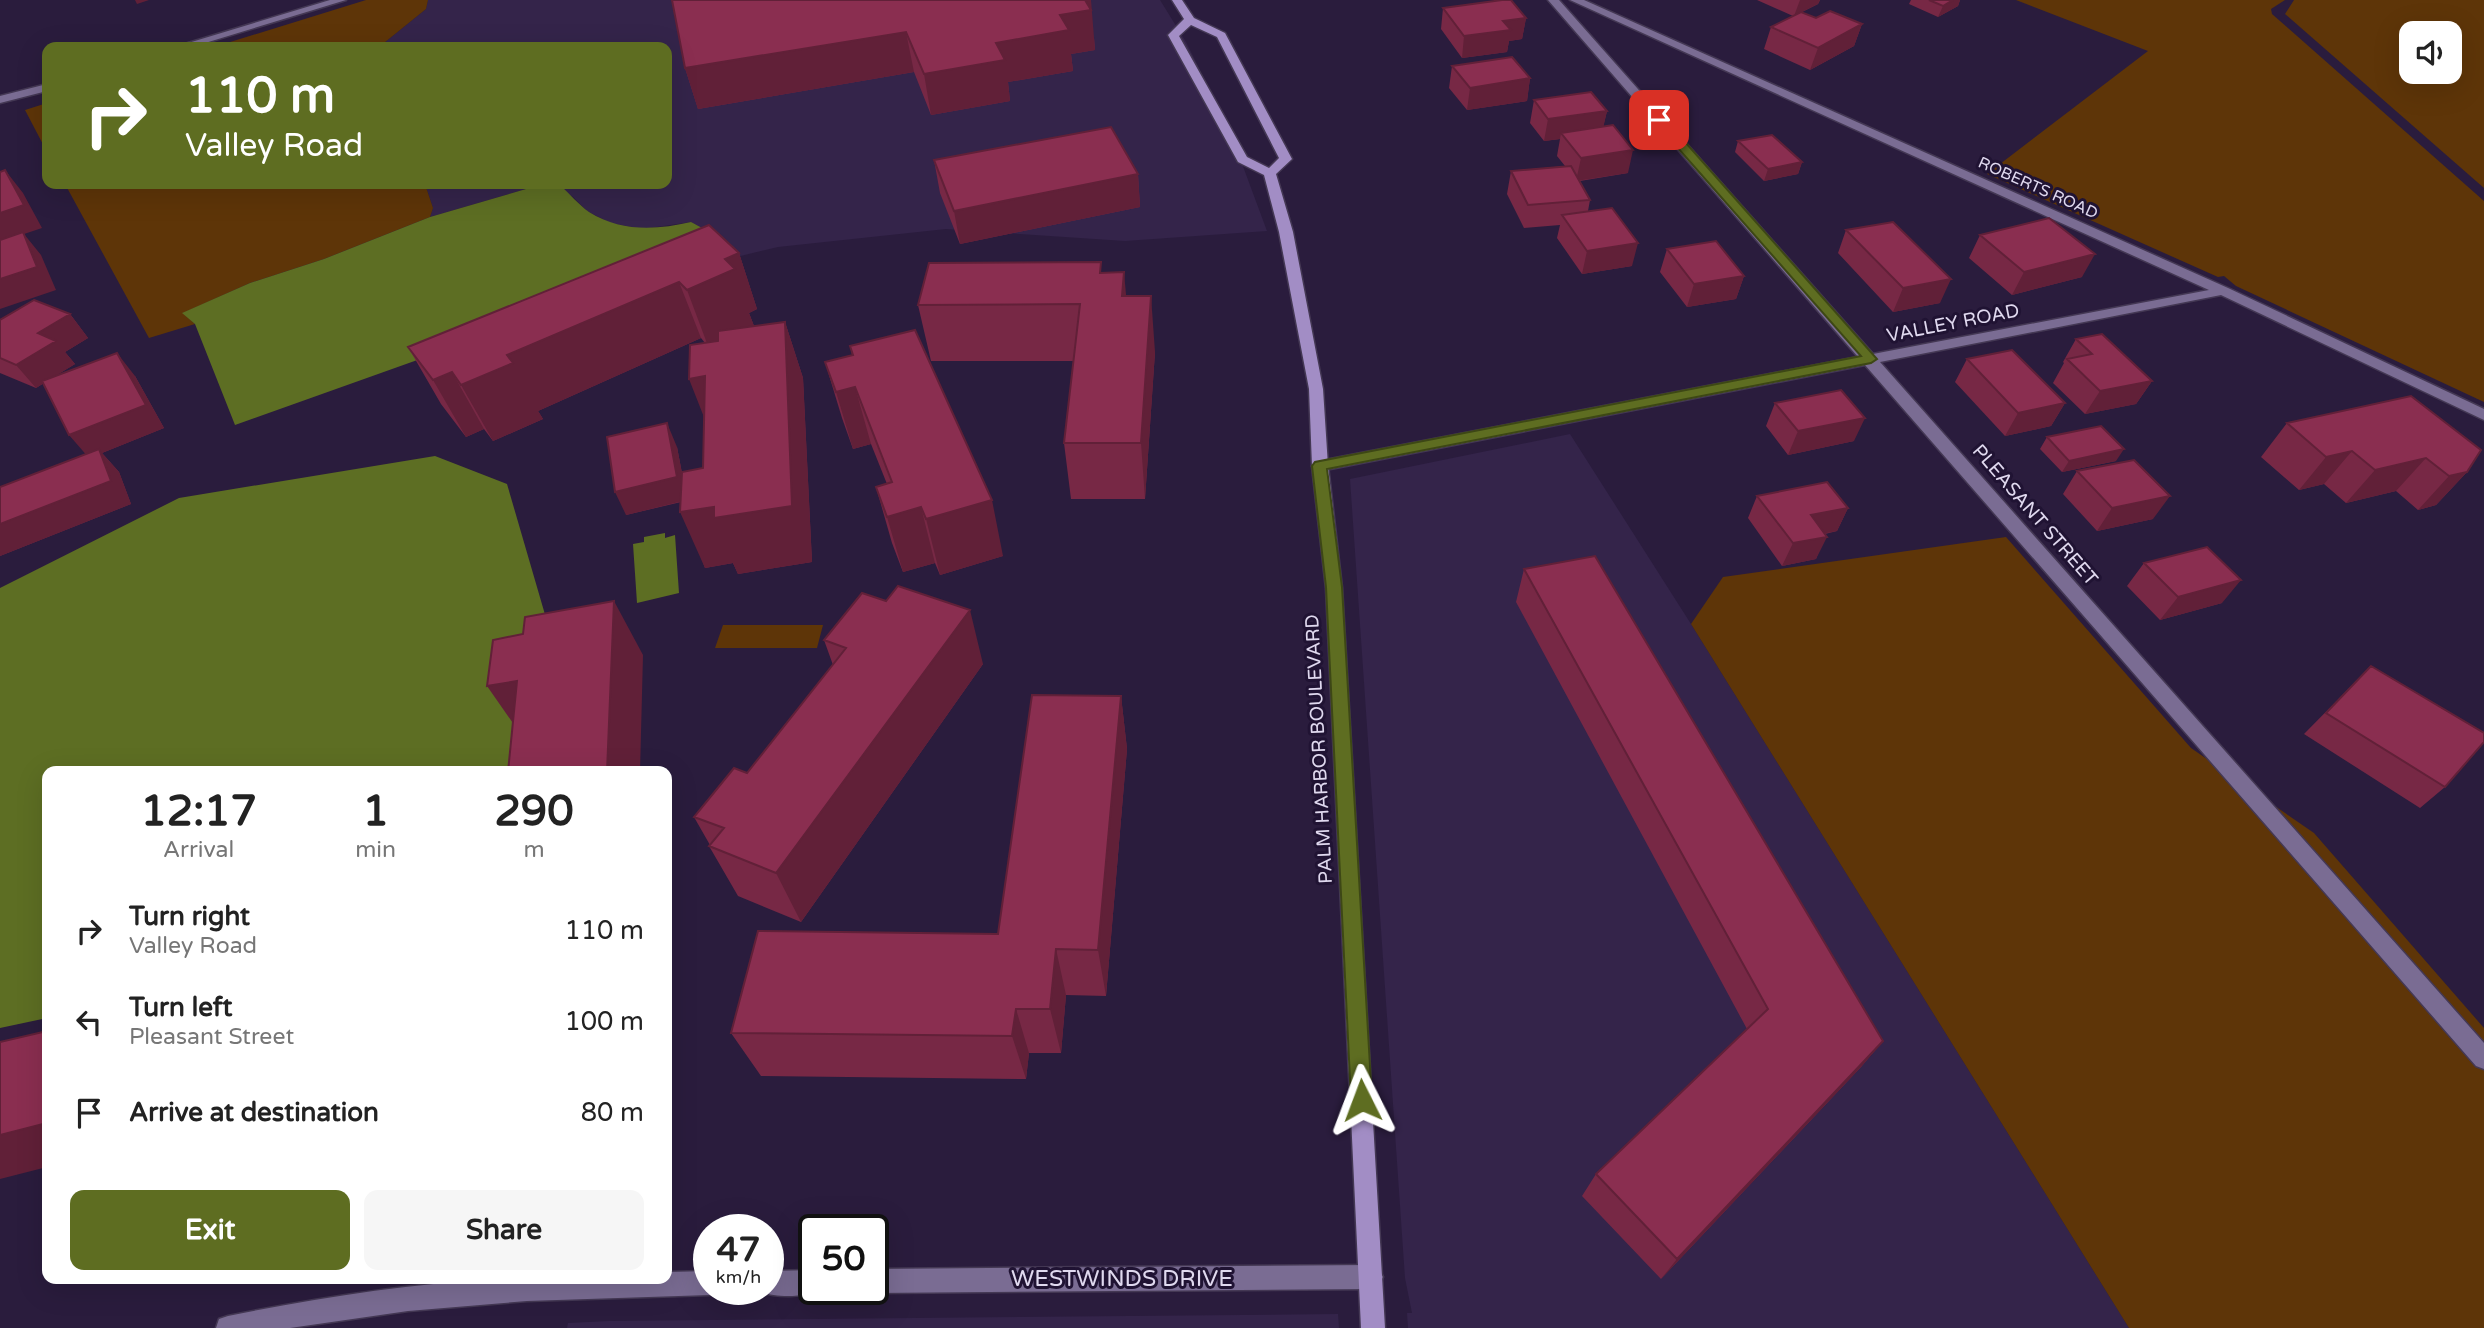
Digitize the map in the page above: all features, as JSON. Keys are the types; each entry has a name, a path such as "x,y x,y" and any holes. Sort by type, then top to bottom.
{"main road":[{"path":"1177,0 1190,20 1221,35 1286,159 1270,173 1242,159 1173,35 1190,20"},
{"name":"PALM HARBOR BOULEVARD","path":"1270,173 1286,232 1316,389 1320,466 1334,587 1373,1328"}],"street":[{"path":"198,42 341,0"},
{"name":"PLEASANT STREET","path":"1553,0 2484,1059"},
{"name":"ROBERTS ROAD","path":"1575,0 2223,291 2484,415"},
{"path":"0,100 42,88"},
{"name":"VALLEY ROAD","path":"1320,466 2223,291"},
{"name":"WESTWINDS DRIVE","path":"889,1281 1371,1277"},
{"path":"672,1284 693,1283"},
{"path":"228,1328 356,1303 446,1294 522,1288 672,1284"}],"shaded area":[{"path":"366,0 428,0 426,9 385,42 230,42"},
{"path":"428,0 1160,0 1186,42 1228,126 1267,231 1125,241 946,229 778,247 728,259 691,222 642,229 610,223 587,211 572,196 526,189 672,189 672,42 385,42 426,9"},
{"path":"2016,0 2285,0 2271,9 2272,14 2484,201 2484,402 2236,286 2224,276 2218,277 1987,174 2148,51"},
{"path":"2294,0 2484,0 2484,188 2285,14"},
{"path":"42,105 42,142 25,110"},
{"path":"68,189 427,189 433,208 430,217 324,259 250,283 183,313 195,324 149,338"},
{"path":"427,189 526,189 430,217 433,208"},
{"path":"526,189 564,189 589,212 614,223 652,228 691,222 702,228 437,353 235,425 195,324 182,313 250,283 324,259 430,217"},
{"path":"1570,434 2129,1328 1408,1328 1407,1313 1412,1313 1405,1278 1350,479"},
{"path":"435,456 507,484 546,618 511,766 42,766 42,1019 0,1028 0,588 179,498"},
{"path":"665,533 665,538 675,535 679,593 637,603 633,544 644,542 644,537"},
{"path":"2006,537 2191,748 2314,833 2484,1028 2484,1328 2129,1328 1691,624 1723,577"},
{"path":"723,625 823,625 817,648 715,648"},
{"path":"1338,1314 1339,1328 567,1328 568,1323 609,1321"}],"building":[{"path":"672,0 1085,0 1091,10 1060,15 1069,30 996,43 1005,60 924,74 906,32 685,68"},
{"path":"1511,0 1526,18 1503,21 1511,30 1464,36 1443,8"},
{"path":"1929,0 1953,0 1943,6"},
{"path":"1830,11 1862,24 1818,48 1771,27 1801,12 1816,18"},
{"path":"1512,57 1530,78 1470,88 1452,66"},
{"path":"1591,92 1607,111 1548,119 1534,100"},
{"path":"1613,125 1633,150 1581,158 1561,133"},
{"path":"1111,127 1138,174 954,211 934,160"},
{"path":"1772,135 1802,162 1768,169 1738,141"},
{"path":"1571,166 1590,200 1528,205 1511,171"},
{"path":"5,170 24,205 0,213 0,172"},
{"path":"1612,208 1638,243 1587,251 1562,215"},
{"path":"2049,218 2095,254 2024,272 1980,235"},
{"path":"1893,222 1951,279 1903,288 1846,230"},
{"path":"709,225 739,253 725,259 735,269 687,290 679,282 507,355 513,363 461,385 452,372 433,380 408,347"},
{"path":"23,232 37,267 0,279 0,240"},
{"path":"1716,241 1744,276 1694,284 1667,249"},
{"path":"1101,262 1100,273 1124,272 1122,296 1151,296 1141,443 1064,443 1080,304 918,305 929,263"},
{"path":"34,300 70,314 38,333 56,341 16,365 0,358 0,320"},
{"path":"785,322 792,506 714,518 714,507 680,512 682,472 703,468 705,376 689,379 690,345 718,341 718,331"},
{"path":"915,330 992,500 926,519 921,507 887,517 876,487 892,482 855,387 836,392 825,362 853,355 850,346"},
{"path":"2102,334 2152,381 2100,391 2067,359 2092,354 2076,339"},
{"path":"2012,350 2065,403 2018,413 1967,359"},
{"path":"117,353 146,405 69,435 42,381"},
{"path":"1841,390 1865,418 1798,431 1775,403"},
{"path":"2411,396 2481,450 2467,472 2449,476 2426,458 2375,470 2352,451 2326,457 2287,423"},
{"path":"667,423 677,477 615,492 607,437"},
{"path":"2101,426 2124,449 2069,461 2047,437"},
{"path":"99,449 111,481 0,524 0,487"},
{"path":"2134,460 2170,496 2112,508 2077,471"},
{"path":"1827,482 1848,508 1811,515 1827,537 1793,543 1757,496"},
{"path":"2207,547 2241,580 2178,597 2144,563"},
{"path":"1595,556 1883,1041 1677,1259 1596,1174 1768,1009 1524,569"},
{"path":"898,586 970,610 776,873 709,846 724,828 694,817 734,768 747,773 846,648 824,640 862,593 886,601"},
{"path":"614,601 607,766 509,766 517,681 487,686 493,640 523,634 525,617"},
{"path":"2371,666 2484,733 2484,742 2445,787 2326,713"},
{"path":"1032,695 1121,696 1098,950 1056,949 1050,1009 1016,1009 1012,1036 731,1033 758,931 998,934"},
{"path":"42,1032 42,1124 0,1135 0,1042"}],"route":[{"path":"1362,1100 1334,587 1320,466 1871,359 1659,120"}]}
